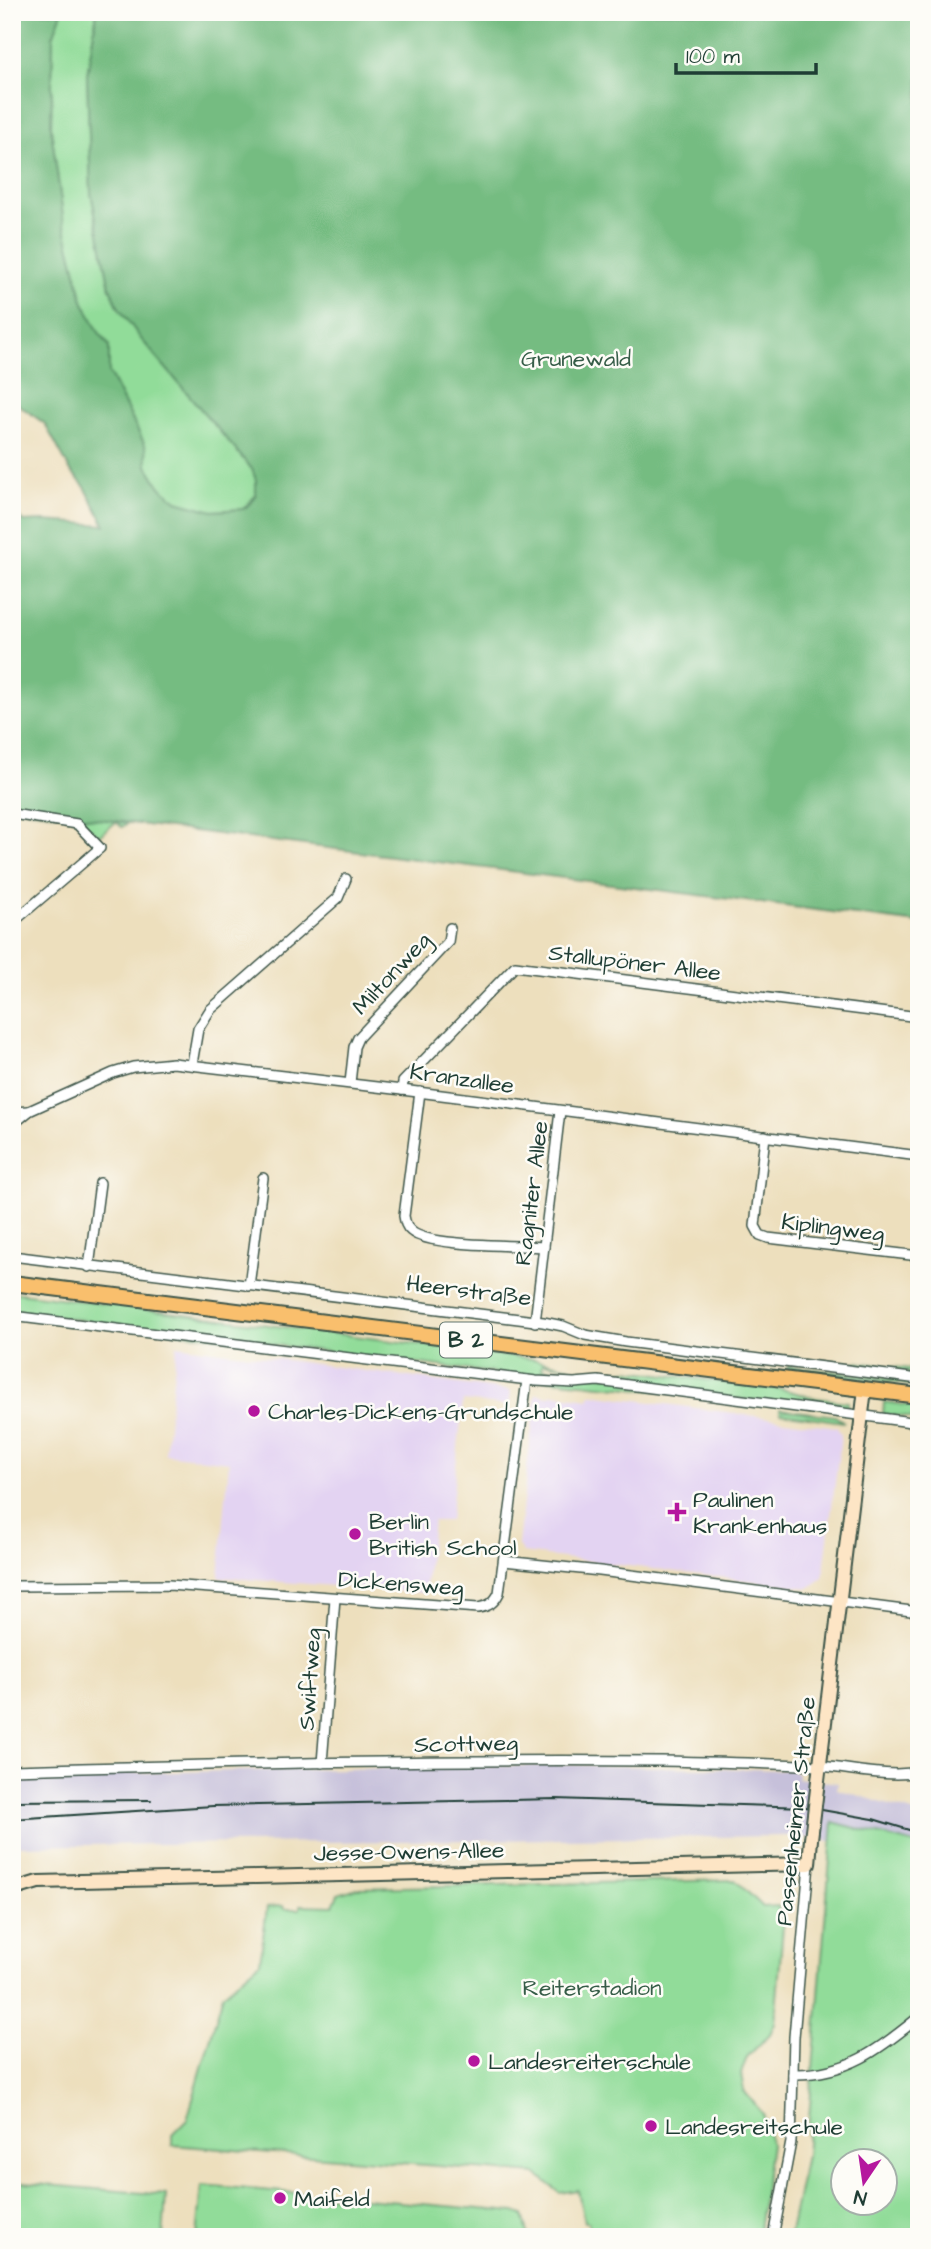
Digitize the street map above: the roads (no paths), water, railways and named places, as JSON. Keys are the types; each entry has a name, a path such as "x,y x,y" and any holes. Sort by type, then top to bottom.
{"main road":[{"name":"B 2","path":"12,1283 919,1396"}],"street":[{"path":"12,814 77,824 100,848 12,923"},
{"path":"192,1064 198,1029 210,1010 338,898 346,879"},
{"name":"Miltonweg","path":"350,1083 354,1047 358,1038 448,942 450,929"},
{"name":"Stallupöner Allee","path":"402,1090 403,1082 515,966 919,1017"},
{"name":"Kranzallee","path":"12,1125 29,1111 113,1073 153,1065 192,1064 919,1156"},
{"path":"420,1092 405,1224 419,1236 446,1242 544,1247"},
{"path":"12,1112 29,1111"},
{"name":"Ragniter Allee","path":"535,1322 560,1111"},
{"name":"Kiplingweg","path":"765,1136 755,1226 760,1235 919,1256"},
{"path":"248,1286 263,1178"},
{"path":"89,1266 100,1183"},
{"name":"Heerstraße","path":"12,1256 535,1322 563,1326 585,1335 626,1342 919,1379"},
{"path":"12,1316 527,1380 598,1381 919,1423"},
{"path":"527,1380 504,1561 919,1612"},
{"name":"Passenheimer Straße","path":"773,2237 791,2143 793,2074 808,1864 865,1390"},
{"name":"Dickensweg","path":"12,1586 169,1585 478,1608 495,1601 499,1593 504,1561"},
{"name":"Swiftweg","path":"322,1763 335,1598"},
{"name":"Scottweg","path":"12,1770 322,1763 628,1761 820,1766 887,1773 919,1772"},
{"name":"Jesse-Owens-Allee","path":"12,1890 38,1882 808,1864"},
{"path":"793,2074 827,2072 846,2066 888,2041 919,2017"}],"tram line":[{"path":"12,1819 213,1806 556,1799 805,1807 873,1819 919,1833"},
{"path":"12,1801 151,1800"}],"place":[{"name":"Charles-Dickens-Grundschule","path":"254,1411"},
{"name":"Paulinen Krankenhaus","path":"677,1512"},
{"name":"Berlin British School","path":"355,1534"},
{"name":"Landesreiterschule","path":"474,2061"},
{"name":"Landesreitschule","path":"651,2126"},
{"name":"Maifeld","path":"280,2198"}],"park label":[{"name":"Grunewald","path":"576,358"},
{"name":"Reiterstadion","path":"592,1987"}]}
